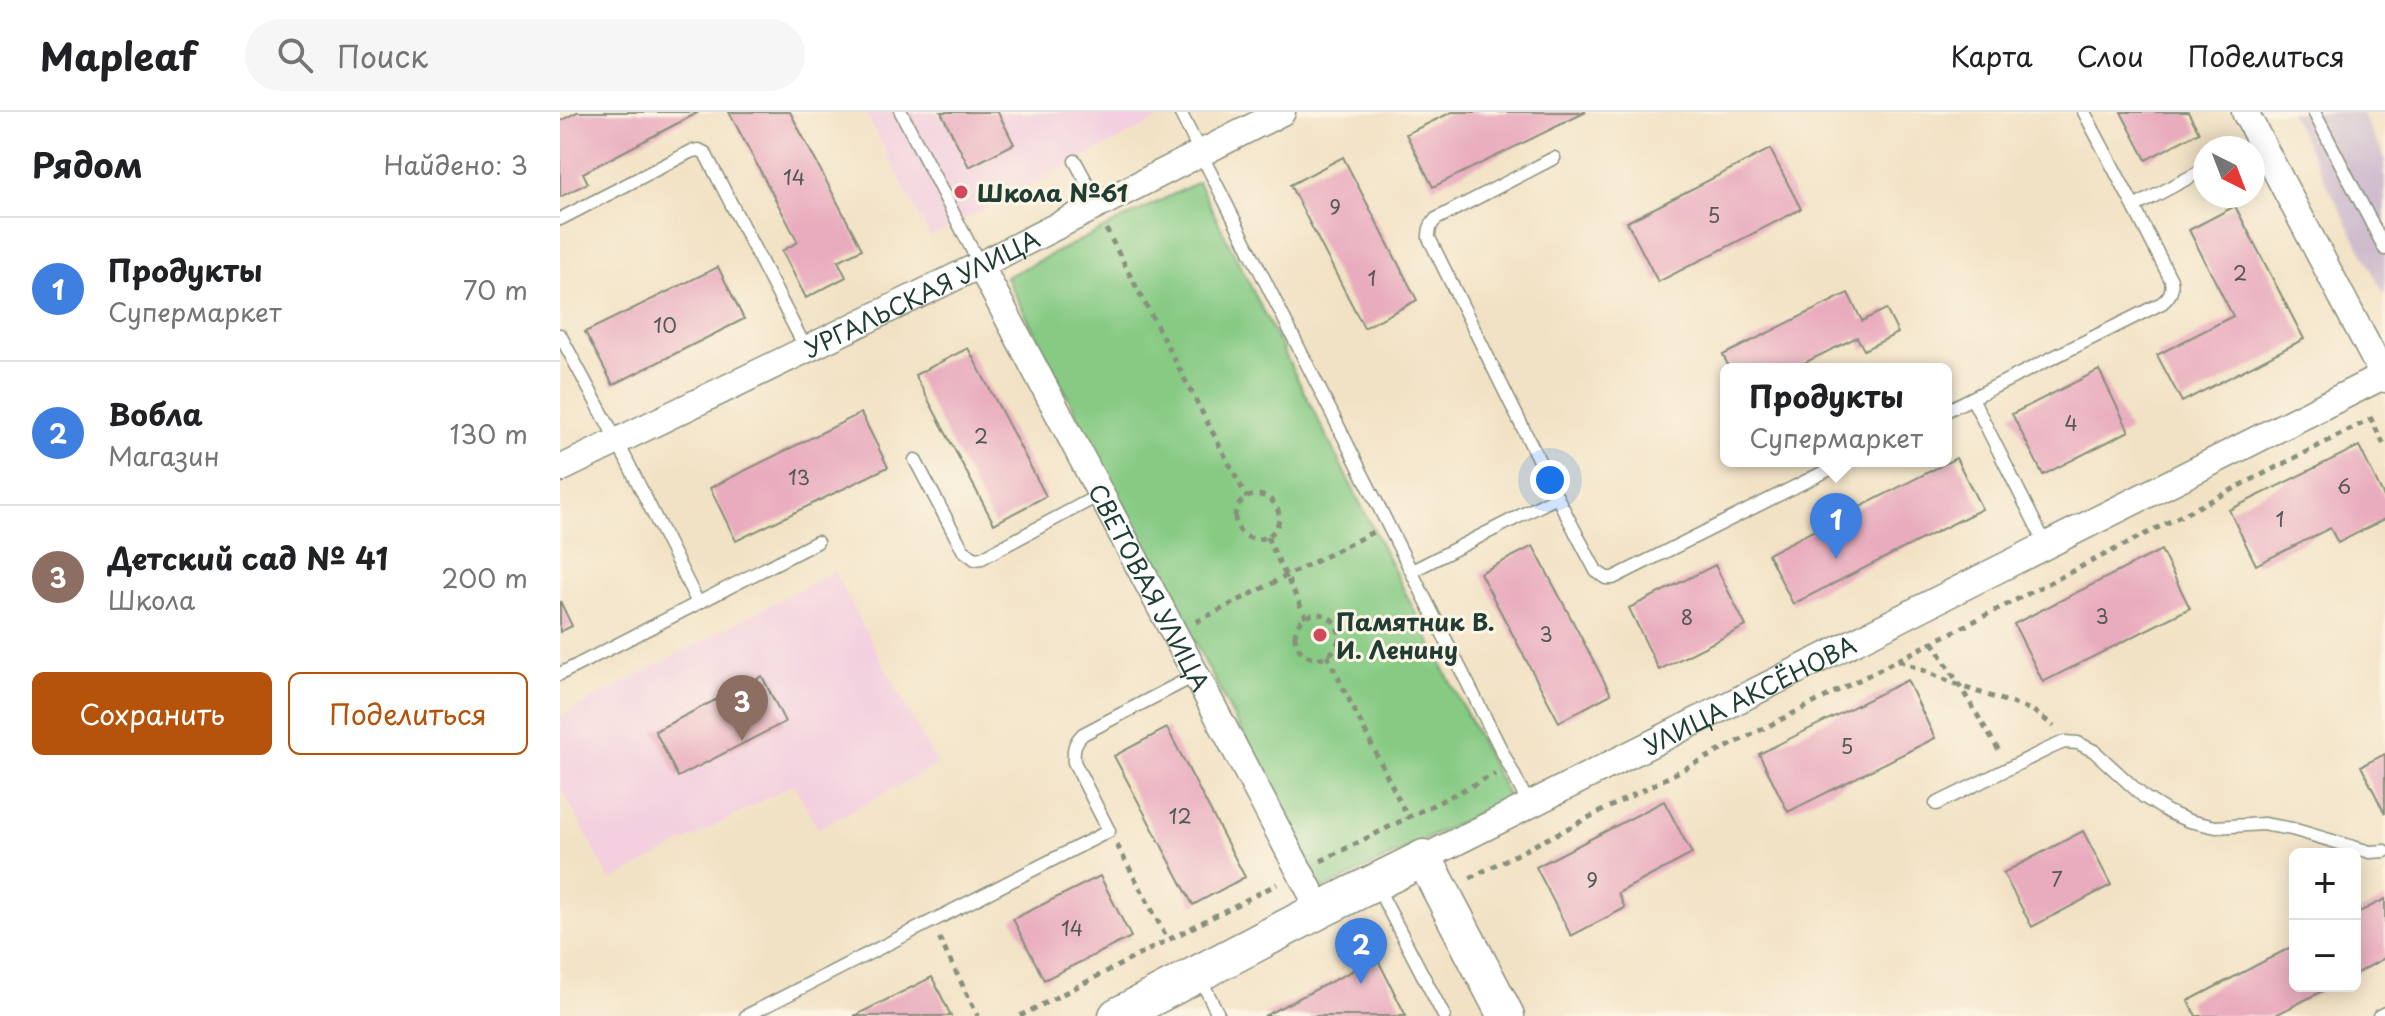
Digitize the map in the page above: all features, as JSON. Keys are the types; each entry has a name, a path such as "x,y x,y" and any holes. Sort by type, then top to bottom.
{"street":[{"name":"УРГАЛЬСКАЯ УЛИЦА","path":"560,469 980,265 1100,211 1201,153 1282,112"},
{"path":"2245,112 2250,136"},
{"path":"2265,167 2384,377"},
{"name":"СВЕТОВАЯ УЛИЦА","path":"980,265 1320,910"},
{"name":"УЛИЦА АКСЁНОВА","path":"1117,1016 1320,910 2384,377"},
{"path":"1424,858 1506,1016"}],"lane":[{"path":"901,112 980,265"},
{"path":"1180,112 1529,805"},
{"path":"1952,408 2162,303 2170,296 2171,280 2084,112"},
{"path":"2314,112 2385,249"},
{"path":"560,219 692,151 705,153 806,349"},
{"path":"1554,158 1436,219 1431,224 1429,238 1596,571 1606,578 1613,578 1834,467"},
{"path":"1075,161 1100,211"},
{"path":"2134,207 2193,175"},
{"path":"560,335 698,603"},
{"path":"1972,398 2047,546"},
{"path":"915,460 963,550 975,559 1101,494"},
{"path":"1412,571 1557,497"},
{"path":"560,674 817,542"},
{"path":"746,1016 1109,831 1074,762 1076,741 1083,734 1196,675"},
{"path":"1936,804 2064,742 2078,743 2094,751 2144,797 2189,821 2216,827 2263,824 2292,829 2370,852 2385,851"},
{"path":"1375,883 1444,1016"},
{"path":"1197,974 1219,1016"},
{"path":"2379,1016 2385,1013"}],"path":[{"path":"1100,211 1247,498"},
{"path":"2357,391 2385,447"},
{"path":"1442,892 2371,419"},
{"path":"1263,496 1276,506 1278,523 1267,537 1251,538 1238,528 1236,511 1247,498 1263,496"},
{"path":"1174,633 1388,524"},
{"path":"1267,537 1306,617"},
{"path":"1323,615 1336,626 1338,643 1327,655 1310,658 1297,647 1296,630 1306,617 1323,615"},
{"path":"1933,642 2010,768"},
{"path":"1327,655 1408,818"},
{"path":"1898,660 1960,686 2032,710 2053,724 2064,742"},
{"path":"1020,1016 1510,766"},
{"path":"1109,831 1168,940"},
{"path":"931,922 978,1016"}],"shaded area":[{"name":"Школа №61","path":"865,112 1172,112 930,237"},
{"path":"2290,112 2361,112 2385,158 2385,296"},
{"path":"834,571 937,765 818,829 794,784 611,881 560,786 560,717"}],"green space":[{"path":"1198,182 1509,798 1323,890 1006,277"}],"building":[{"path":"577,112 699,112 583,173 588,183 560,197 560,121"},
{"path":"729,112 790,112 862,249 838,261 846,277 806,298 782,251 798,242"},
{"path":"941,112 998,112 1014,144 969,167"},
{"path":"1452,112 1586,112 1433,187 1406,134"},
{"path":"2121,112 2188,112 2199,132 2146,160"},
{"path":"1770,149 1801,209 1658,282 1627,222"},
{"path":"1343,157 1417,300 1364,328 1290,185"},
{"path":"2236,208 2304,339 2182,402 2157,355 2233,316 2189,230"},
{"path":"718,267 744,319 613,385 585,332"},
{"path":"1848,293 1862,321 1886,309 1898,333 1864,350 1857,337 1804,363 1727,363 1723,355"},
{"path":"968,348 1046,496 994,524 915,375"},
{"path":"2099,370 2129,431 2043,475 2012,414"},
{"path":"861,413 888,467 736,541 710,488"},
{"path":"2359,446 2385,499 2385,519 2338,543 2330,528 2256,565 2229,510"},
{"path":"1956,458 1982,509 1793,604 1768,554 1938,467 1952,467 1952,460"},
{"path":"1533,546 1611,694 1559,722 1480,573"},
{"path":"2161,550 2190,608 2043,682 2014,624"},
{"path":"1715,565 1746,626 1659,670 1629,608"},
{"path":"560,601 572,626 560,632"},
{"path":"762,676 785,722 678,777 655,731"},
{"path":"1907,680 1935,738 1788,812 1759,754"},
{"path":"1167,728 1245,877 1193,905 1114,756"},
{"path":"2385,754 2385,814 2361,766"},
{"path":"1664,801 1692,854 1618,893 1625,908 1571,936 1536,867"},
{"path":"2083,831 2111,885 2032,927 2003,873"},
{"path":"1100,876 1131,937 1044,980 1013,919"},
{"path":"2385,899 2385,958 2361,971 2361,920 2361,911"},
{"path":"2289,948 2289,992 2320,992 2274,1016 2196,1016 2188,1001"},
{"path":"1377,958 1406,1016 1264,1016"},
{"path":"932,977 951,1016 854,1016"}],"place":[{"name":"Школа №61","path":"961,192"},
{"name":"Продукты","path":"1836,559"},
{"name":"Памятник В. И. Ленину","path":"1320,635"},
{"name":"Детский сад № 41","path":"742,741"},
{"name":"Вобла","path":"1361,984"}]}
